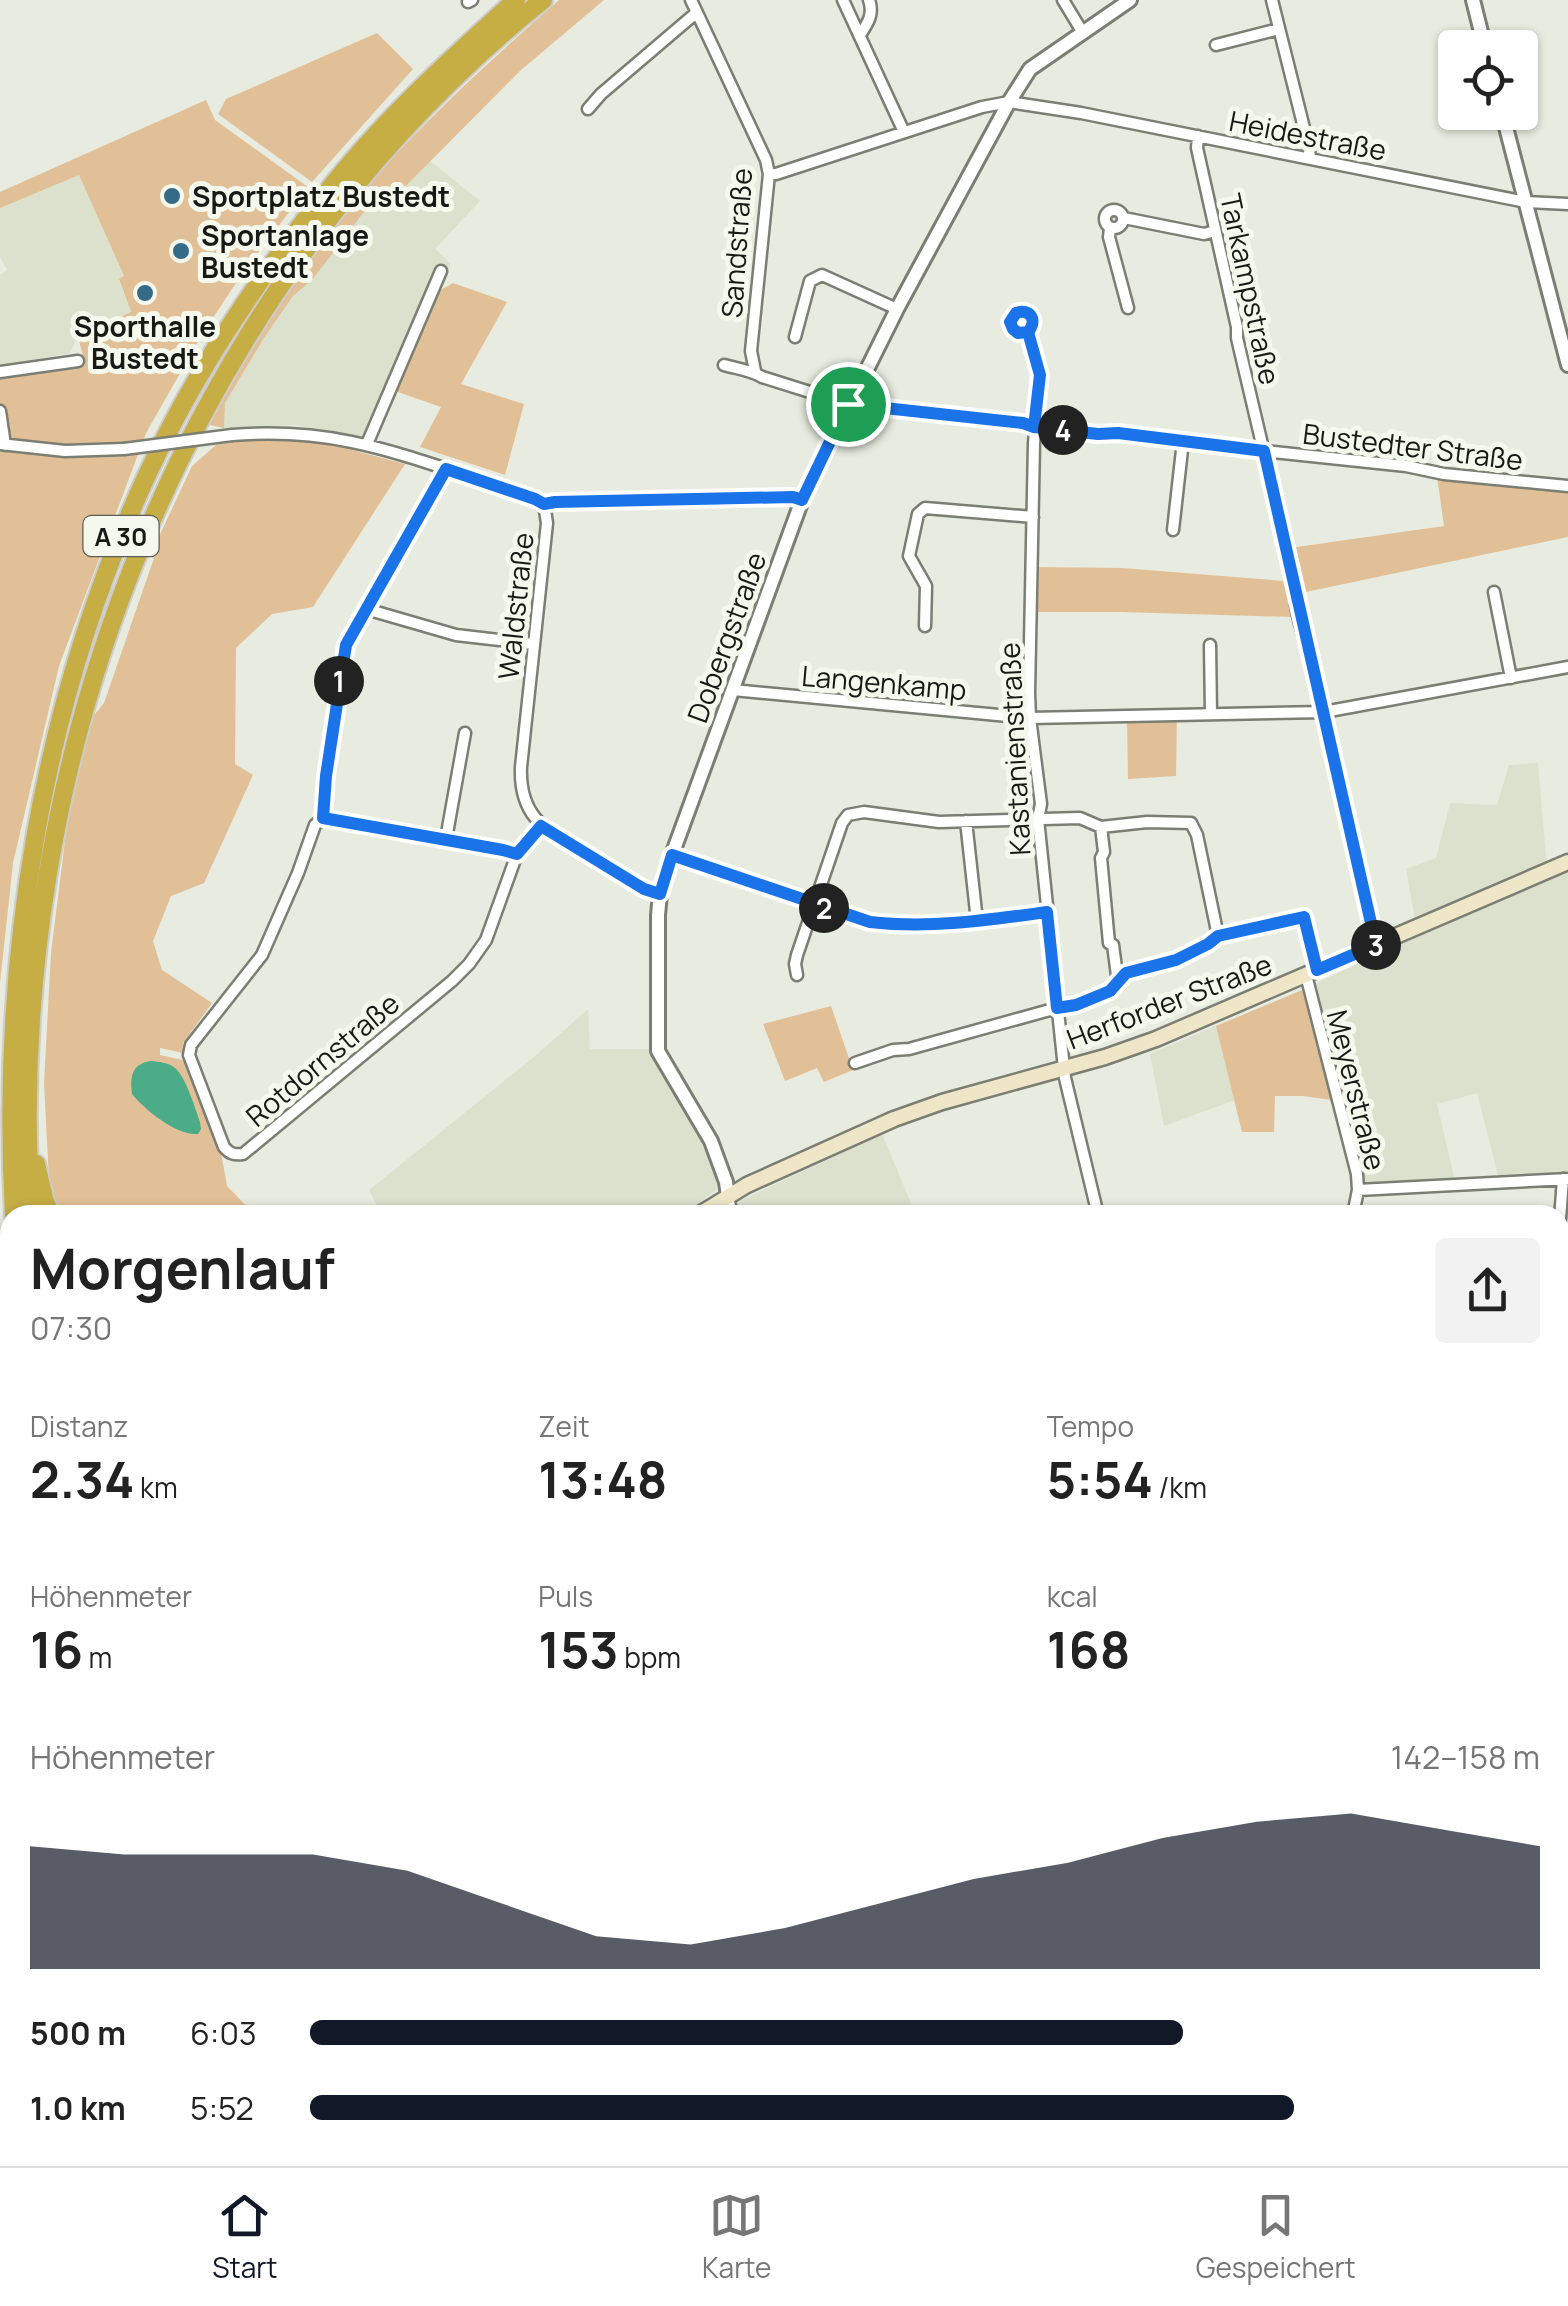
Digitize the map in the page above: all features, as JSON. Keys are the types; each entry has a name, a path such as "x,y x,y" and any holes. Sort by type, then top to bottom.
{"highway":[{"name":"A 30","path":"13,1205 8,1097 10,1012 27,856 64,696 113,554 149,471 185,403 231,324 276,259 336,180 392,117 516,0"},
{"name":"A 30","path":"30,1205 25,1076 35,918 64,762 102,628 129,558 200,410 288,270 406,126 543,0"},
{"path":"25,1076 33,1095 34,1150 48,1205"}],"main road":[{"name":"Herforder Straße","path":"715,1205 748,1184 894,1119 1156,1039 1568,862"},
{"name":"Herforder Straße","path":"721,1205 728,1197"}],"street":[{"name":"Sandstraße","path":"691,0 769,174 751,352 755,371"},
{"path":"843,0 904,132"},
{"path":"860,35 872,10 868,0"},
{"path":"1063,0 1083,32"},
{"name":"Dobergstraße","path":"728,1197 710,1141 658,1051 660,894 672,855 802,500 896,309 1027,73 1130,0"},
{"path":"1272,0 1310,158"},
{"path":"1473,0 1480,30"},
{"path":"588,110 696,12"},
{"path":"1216,45 1279,29"},
{"path":"1027,73 1027,91 1040,106"},
{"name":"Heidestraße","path":"769,174 1009,102 1526,202 1568,204"},
{"path":"982,108 995,130"},
{"path":"1507,130 1568,366"},
{"name":"Tarkampstraße","path":"1198,136 1197,148 1304,638 1376,945"},
{"path":"1128,308 1105,220 1109,211 1118,210 1124,218 1204,234 1215,232"},
{"path":"367,444 441,272"},
{"path":"795,336 810,281 822,274 896,309"},
{"name":"Kastanienstraße","path":"1028,332 1040,375 1034,427 1030,718 1064,1068 1096,1205"},
{"path":"0,372 78,361"},
{"name":"Bustedter Straße","path":"724,365 755,371 762,377 848,404 1568,486"},
{"path":"0,411 2,444"},
{"name":"Waldstraße","path":"2,444 65,451 124,449 284,432 342,438 544,504 547,523 520,782 526,804 541,826"},
{"path":"1173,530 1183,441"},
{"path":"446,469 346,645 323,818 517,854"},
{"path":"544,504 793,497 802,500"},
{"path":"926,626 926,586 910,556 918,514 925,508 1033,518"},
{"path":"1494,592 1511,678"},
{"path":"366,610 456,636 533,644"},
{"path":"1210,645 1211,714"},
{"name":"Langenkamp","path":"733,690 1030,718 1324,712 1568,667"},
{"path":"446,839 466,733"},
{"path":"797,975 796,955 848,815 864,812 908,820 966,821 1080,818 1101,828 1147,822 1190,823 1197,834 1218,936 1208,944 1176,960 1126,973 1110,991 1076,1005 855,1063"},
{"name":"Rotdornstraße","path":"323,818 315,825 262,956 188,1055 224,1147 236,1155 243,1154 469,964 494,922 517,854 541,826"},
{"path":"966,821 977,921"},
{"path":"541,826 644,889 660,894"},
{"path":"1101,828 1109,943 1113,945 1118,983"},
{"path":"672,855 813,904 896,926 1047,912"},
{"name":"Meyerstraße","path":"1218,936 1304,917 1312,972 1356,1174 1355,1205"},
{"path":"1358,1190 1565,1179 1562,1205"},
{"path":"728,1197 730,1205"},
{"path":"0,1595 0,1603"}],"shaded area":[{"path":"559,0 604,0 521,70 392,200 364,212 313,279 293,296 264,338 225,403 224,428 205,424 297,279 358,197 455,95"},
{"path":"377,33 413,69 312,182 218,114 226,99"},
{"path":"206,100 215,120 308,187 203,333 146,433 59,666 13,863 0,983 0,379 85,364 78,336 131,312 119,279 124,276 79,175 0,208 0,192"},
{"path":"430,161 480,201 435,249 451,264 379,432 364,437 294,425 224,428 225,403 293,296 313,279 364,212 392,200"},
{"path":"79,174 124,277 119,280 131,313 78,336 70,353 0,366 0,275 7,270 0,257 0,208"},
{"path":"453,283 507,302 461,384 524,404 505,475 420,447 441,407 395,391 439,291"},
{"path":"249,439 298,439 352,446 352,450 405,464 313,607 272,614 236,648 235,764 253,775 204,883 171,896 153,941 162,970 212,1003 183,1043 183,1053 160,1048 160,1055 187,1061 221,1153 227,1186 245,1205 57,1205 49,1180 44,1083 51,953 69,808 87,724 104,703 154,558 155,545 192,466 216,445"},
{"path":"1437,476 1568,491 1568,537 1301,593 1290,548 1444,526"},
{"path":"1036,567 1122,568 1284,581 1293,617 1035,612"},
{"path":"1177,718 1176,776 1128,779 1127,719"},
{"path":"1538,763 1549,865 1415,919 1406,869 1436,858 1450,803 1497,805 1509,765"},
{"path":"1568,868 1568,1175 1499,1179 1477,1093 1437,1104 1455,1181 1359,1185 1341,1099 1332,1100 1306,993 1302,990"},
{"path":"1302,990 1306,993 1332,1100 1275,1096 1274,1132 1242,1132 1216,1026"},
{"path":"831,1006 853,1070 824,1082 817,1068 785,1081 763,1024"},
{"path":"588,1009 590,1049 654,1049 696,1125 716,1190 696,1205 377,1205 369,1190"},
{"path":"1216,1026 1235,1100 1164,1126 1150,1054"},
{"path":"151,1061 179,1072 200,1122 198,1134 171,1126 132,1094 133,1072"},
{"path":"882,1134 912,1205 735,1205"}],"place":[{"name":"Sportplatz Bustedt","path":"172,196"},
{"name":"Sportanlage Bustedt","path":"181,251"},
{"name":"Sporthalle Bustedt","path":"145,293"}],"route":[{"path":"848,404 802,500 793,497 544,504 446,469 346,645 323,818 517,854 541,826 644,889 660,894 672,855 870,922 896,926 1047,912 1057,1008 1110,991 1126,973 1176,960 1218,936 1304,917 1317,970 1376,945 1264,451 1034,427 1040,375 1028,332 1033,319 1022,311 1010,322 1018,333 1028,332 1040,375 1034,427 848,404"}]}
